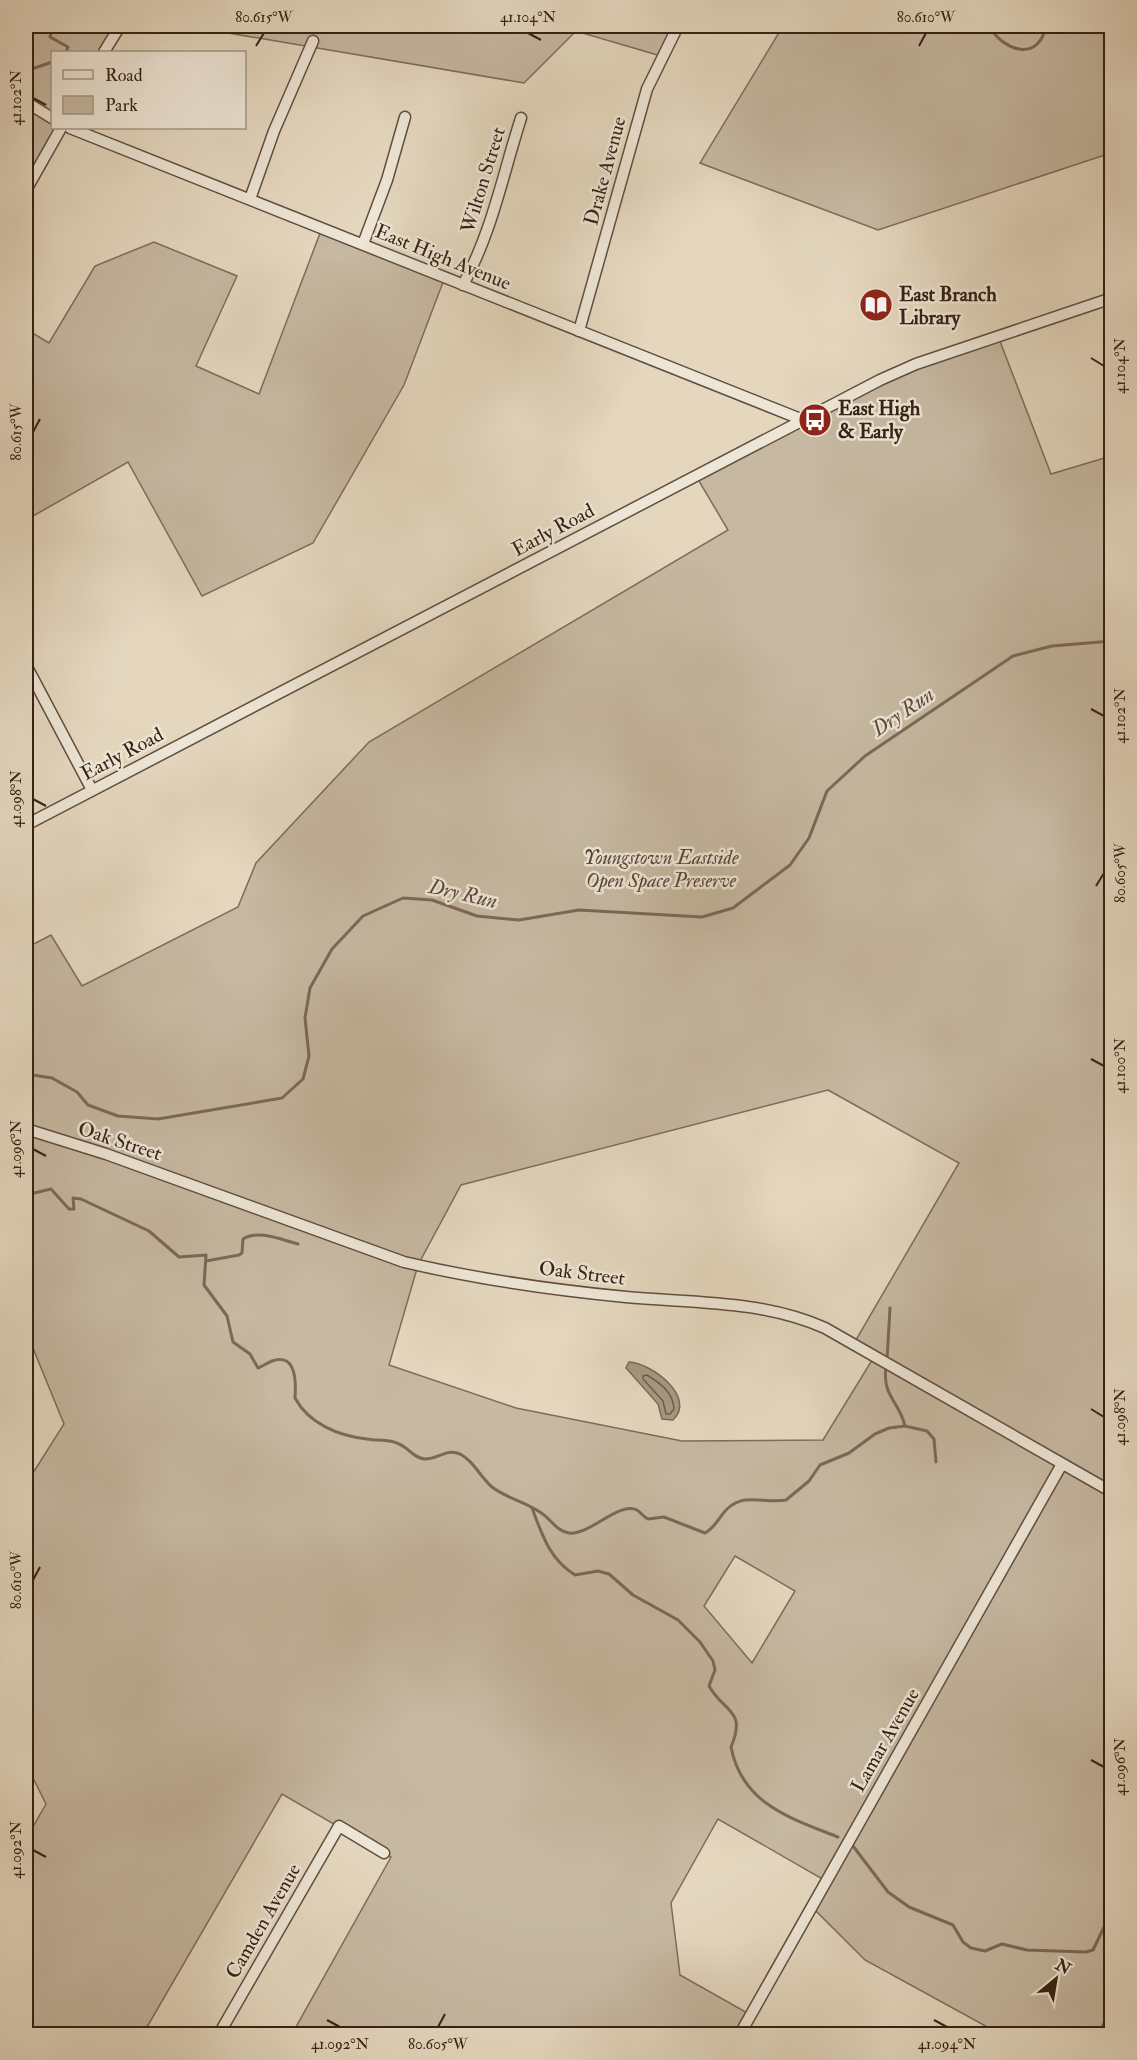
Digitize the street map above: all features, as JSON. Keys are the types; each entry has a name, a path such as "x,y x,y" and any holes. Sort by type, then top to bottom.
{"street":[{"path":"105,51 120,26"},
{"name":"Drake Avenue","path":"579,331 647,89 678,26"},
{"path":"250,199 274,132 313,41"},
{"path":"26,102 51,117"},
{"path":"363,244 381,198 405,117"},
{"name":"Wilton Street","path":"463,285 475,263 494,213 521,118"},
{"path":"26,190 60,129"},
{"name":"East High Avenue","path":"73,129 803,420"},
{"name":"Early Road","path":"26,825 803,420 915,364 1112,298"},
{"path":"26,665 92,790"},
{"name":"Oak Street","path":"26,1129 106,1154 404,1262 588,1292 778,1311 807,1320 1112,1492"},
{"name":"Lamar Avenue","path":"740,2034 1062,1464"},
{"name":"Camden Avenue","path":"219,2034 339,1827 384,1853"}],"green space":[{"path":"26,26 120,26 105,51 51,51 51,129 60,129 26,190"},
{"path":"187,26 678,26 661,56 576,31 524,83"},
{"path":"783,26 1111,26 1111,153 878,230 700,163"},
{"path":"322,228 445,277 404,385 313,543 202,596 128,462 26,520 26,329 49,343 95,266 154,242 237,276 196,366 259,394"},
{"name":"Youngstown Eastside Open Space Preserve","path":"998,336 1051,474 1111,456 1112,1483 1108,1490 1112,1492 1112,2008 1097,2034 1000,2034 865,1960 812,1907 826,1881 718,1819 671,1903 680,1975 751,2015 740,2034 292,2034 391,1857 282,1794 143,2034 26,2034 26,1839 46,1804 26,1764 26,1484 64,1424 26,1331 26,948 51,935 82,986 238,907 256,863 369,742 728,530 696,476 880,380","holes":["828,1090 959,1163 853,1345 874,1357 823,1440 682,1441 516,1408 389,1365 418,1265 461,1185","735,1556 795,1591 752,1663 704,1606"]}],"water":[{"path":"629,1362 649,1368 668,1383 675,1392 679,1401 679,1411 673,1420 662,1419 658,1404 626,1368"}],"waterway":[{"path":"53,26 50,37 68,47 66,51"},
{"path":"133,26 146,31 157,26"},
{"path":"989,26 1003,42 1020,49 1029,49 1036,45 1046,26"},
{"path":"26,71 51,62"},
{"name":"Dry Run","path":"26,1074 52,1078 77,1092 88,1105 118,1116 158,1119 282,1098 303,1079 309,1056 305,1018 310,988 332,949 363,916 403,898 432,900 477,916 519,920 579,910 702,917 733,908 790,865 809,838 827,791 865,756 1013,656 1052,646 1112,641"},
{"path":"26,1195 51,1189 69,1209 74,1209 73,1198 81,1199 149,1231 179,1257 206,1255 204,1285 227,1316 233,1342 250,1354 258,1368 280,1359 291,1365 295,1378 295,1398 308,1415 317,1422 346,1435 395,1442 414,1455 425,1459 451,1452 460,1454 492,1487 538,1511 565,1532 577,1533 613,1514 630,1509 637,1510 648,1519 664,1517 705,1533 715,1525 727,1509 741,1501 786,1500 809,1481 820,1465 849,1453 875,1434 889,1428 905,1426 927,1431 934,1439 936,1462"},
{"path":"206,1261 239,1255 242,1253 243,1239 249,1236 270,1236 298,1244"},
{"path":"887,1360 890,1308"},
{"path":"886,1367 886,1385 905,1426"},
{"path":"532,1508 553,1554 566,1569 575,1575 598,1571 609,1574 633,1595 678,1620 700,1642 713,1661 715,1670 709,1686 735,1718 735,1735 731,1747 737,1766 746,1782 757,1796 786,1815 838,1837"},
{"path":"853,1846 888,1892 909,1907 953,1925 963,1942 971,1948 985,1951 1002,1944 1027,1950 1086,1952 1093,1950 1106,1923 1112,1921"}],"place":[{"name":"East Branch Library","path":"876,305"},
{"name":"East High & Early","path":"815,420"}]}
